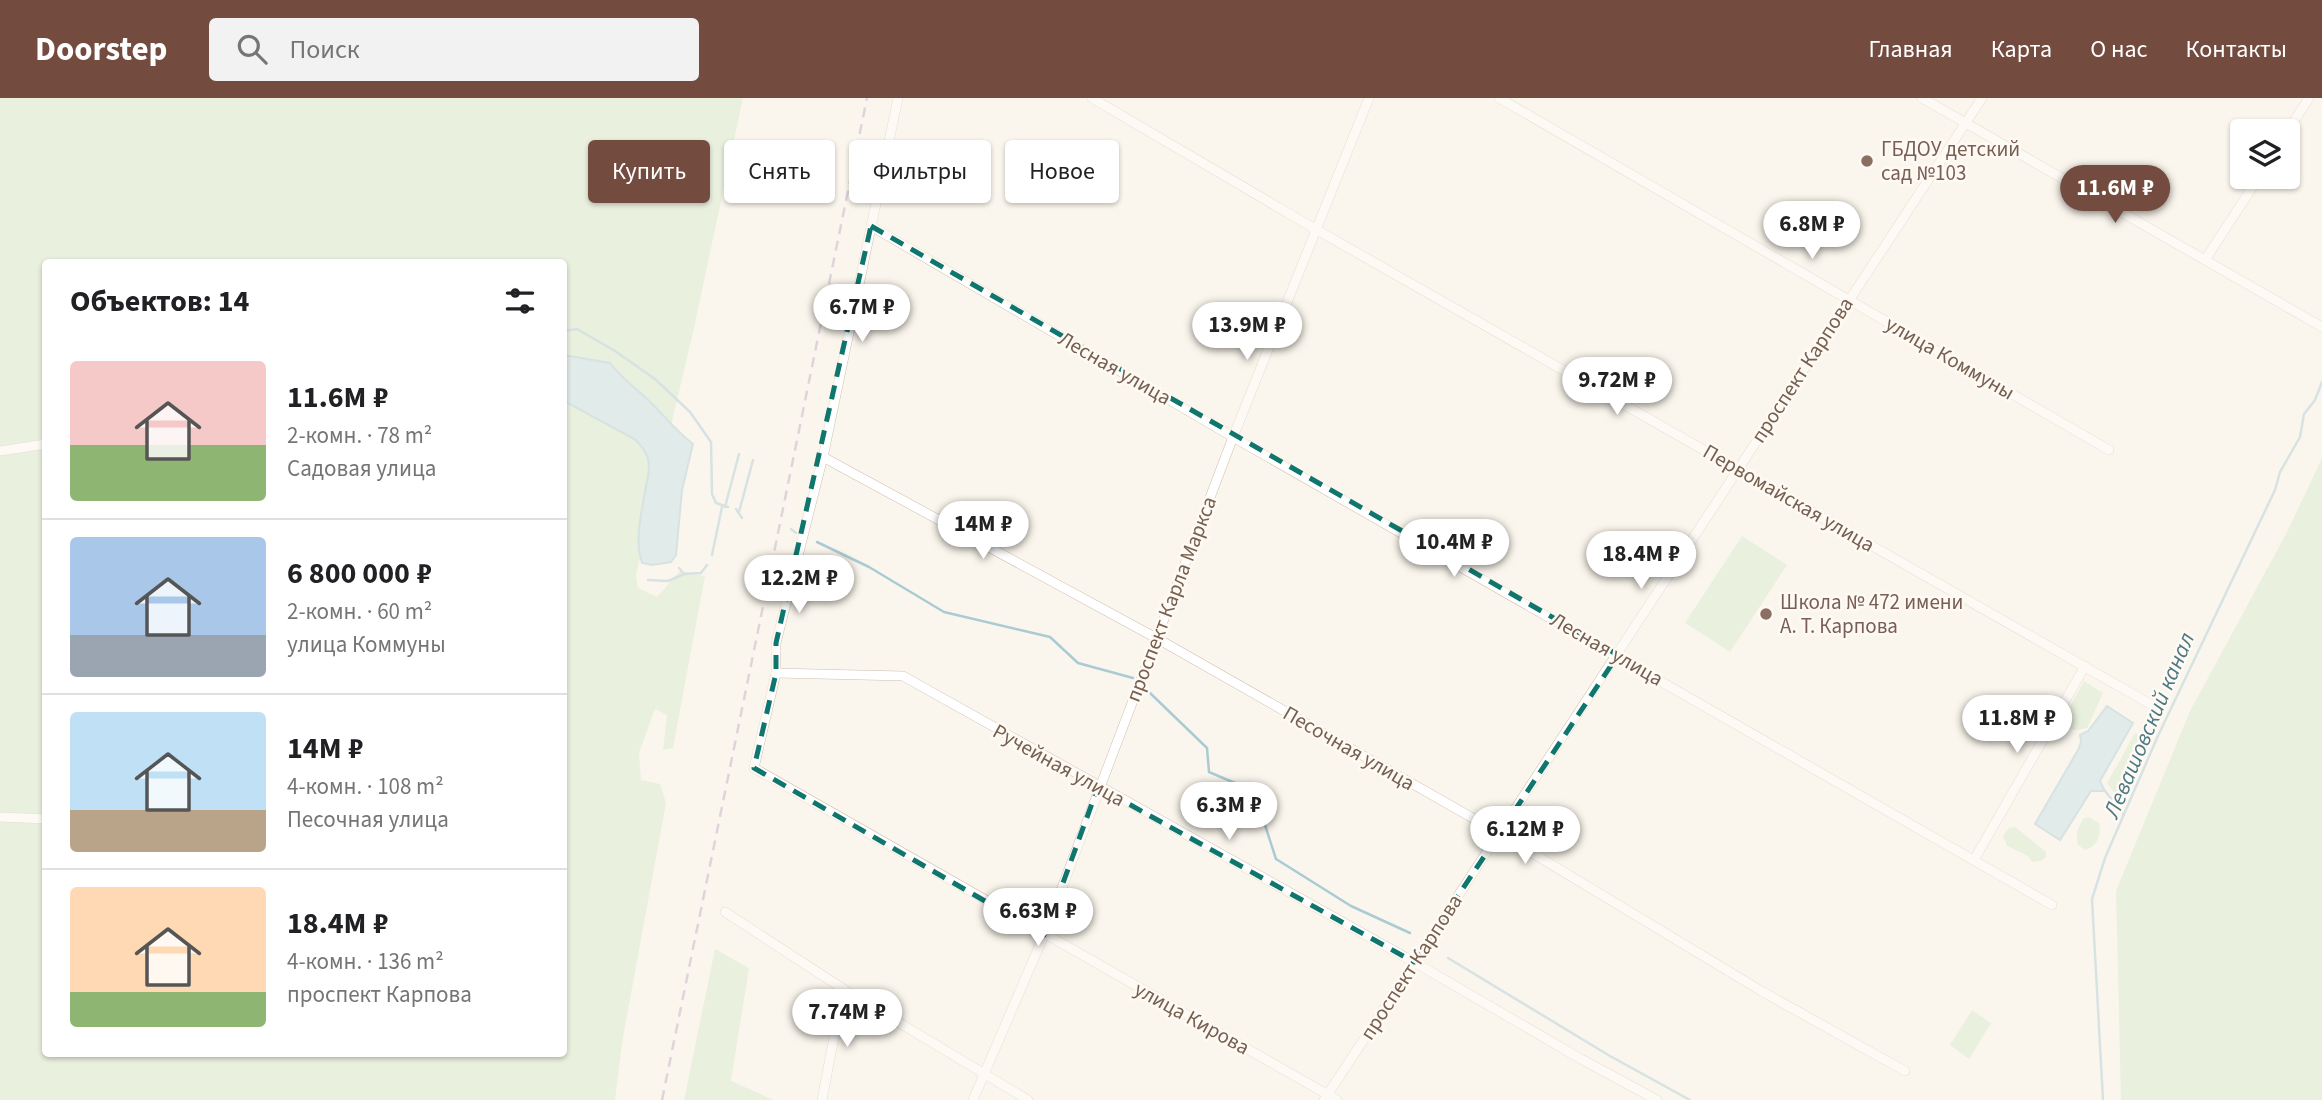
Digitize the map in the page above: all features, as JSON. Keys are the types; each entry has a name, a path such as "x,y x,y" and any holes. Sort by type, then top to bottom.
{"street":[{"path":"776,673 776,643 823,457 898,98"},
{"name":"Первомайская улица","path":"1091,98 1317,230 2159,709"},
{"name":"проспект Карла Маркса","path":"973,1100 1044,935 1233,437 1369,98"},
{"name":"улица Коммуны","path":"1499,98 2109,450"},
{"path":"1922,98 2322,327"},
{"name":"проспект Карпова","path":"1326,1097 1982,98"},
{"path":"2295,119 2309,98"},
{"path":"2205,260 2251,189"},
{"name":"Лесная улица","path":"871,226 1233,437 1618,654 2052,905"},
{"path":"0,451 42,445"},
{"name":"Песочная улица","path":"823,457 1157,639 1499,833 1763,992 1905,1071"},
{"path":"1974,860 2085,666"},
{"name":"улица Кирова","path":"776,673 754,768 1326,1097 1338,1100"},
{"name":"Ручейная улица","path":"776,673 903,676 1657,1100"},
{"path":"0,817 42,820"},
{"path":"725,912 848,992 1028,1100"},
{"path":"822,1100 834,1037 848,992"}],"highlighted area":[{"path":"871,226 1618,655 1414,962 1098,787 1044,935 754,768 776,673 776,643"}],"green space":[{"path":"0,98 743,98 734,140 724,140 724,187 636,575 638,588 657,597 680,571 705,576 673,748 663,750 667,715 655,709 639,753 641,780 660,784 666,803 622,1043 615,1100 0,1100"},
{"path":"2322,458 2322,1100 2121,1100 2116,891 2190,711 2287,532"},
{"path":"1742,536 1787,565 1730,652 1685,623"},
{"path":"2084,681 2103,693 2087,728 2072,730 2066,726 2063,719"},
{"path":"2135,733 2147,741 2123,795 2118,799 2107,783"},
{"path":"2089,817 2099,823 2100,831 2098,840 2085,850 2077,844 2077,831 2083,819"},
{"path":"2015,827 2046,852 2046,857 2032,862 2028,856 2007,846 2003,836 2009,828"},
{"path":"715,949 749,968 731,1081 774,1100 684,1100"},
{"path":"1972,1010 1991,1023 1969,1059 1950,1045"}],"water":[{"path":"567,356 610,363 693,444 682,490 676,555 671,562 652,565 642,563 640,525 649,462 636,440 567,403"},
{"path":"2107,706 2133,723 2100,781 2105,791 2091,791 2060,840 2035,824 2078,750 2080,735 2088,731"}],"waterway":[{"path":"567,331 577,329 615,351 655,379 690,412 711,442 712,494 716,503 728,507"},
{"name":"Левашовский канал","path":"2103,1100 2092,899 2105,858 2157,738 2275,490 2280,472 2300,437 2304,414 2315,400 2322,382"},
{"path":"725,507 739,454"},
{"path":"739,512 753,460"},
{"path":"712,555 722,507"},
{"path":"736,509 742,518"},
{"path":"791,529 796,533"},
{"path":"817,542 869,567 944,612 1050,637 1078,663 1133,678"},
{"path":"679,568 684,574 701,573 707,565"},
{"path":"648,580 668,581 684,574"},
{"path":"1150,693 1207,748 1209,772 1235,783 1248,811 1265,825 1276,859 1351,906 1410,933"},
{"path":"2105,791 2124,815"},
{"path":"1448,958 1610,1056 1690,1100"}],"railway":[{"path":"662,1100 867,98"}],"place":[{"name":"ГБДОУ детский сад №103","path":"1867,161"},
{"name":"Школа № 472 имени А. Т. Карпова","path":"1766,614"}]}
